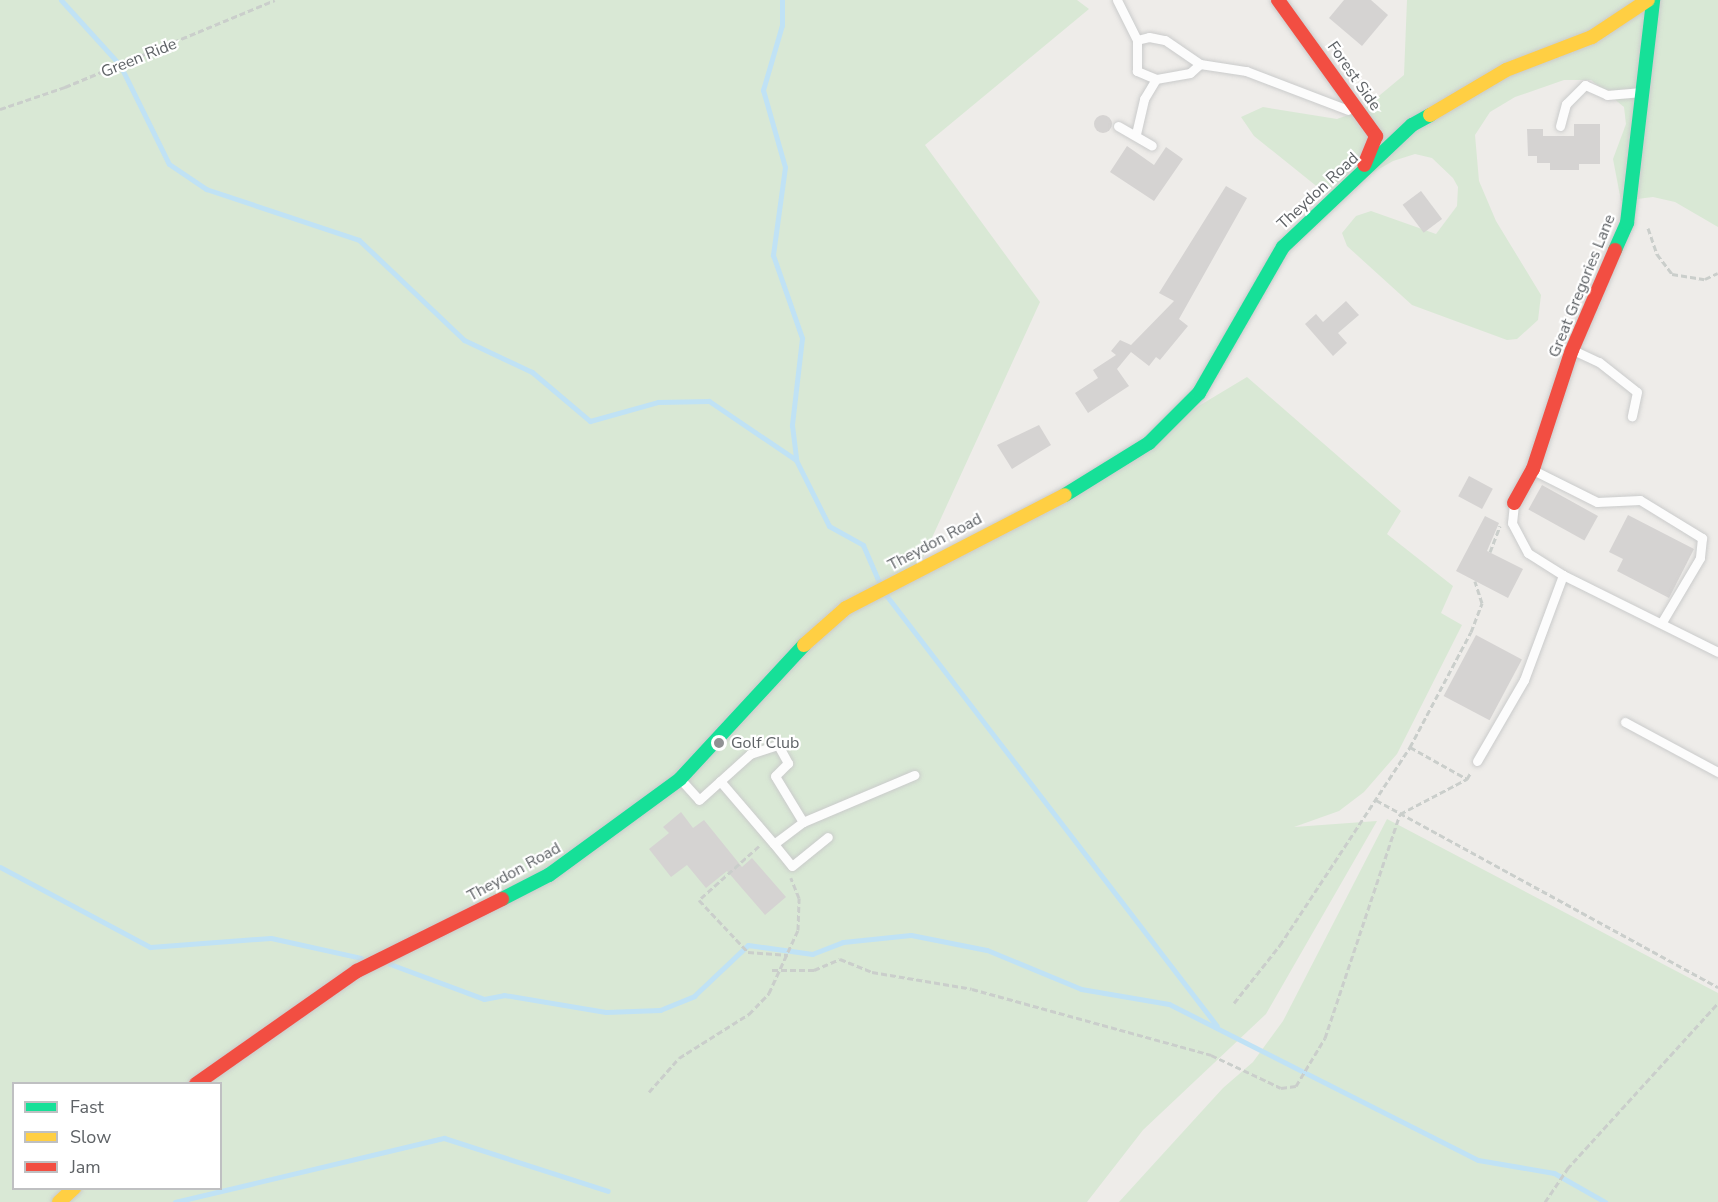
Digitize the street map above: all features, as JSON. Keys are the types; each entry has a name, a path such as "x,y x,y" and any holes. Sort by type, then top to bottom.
{"street":[{"name":"Forest Side","path":"1278,0 1376,136 1376,145 1358,176"},
{"name":"Theydon Road","path":"197,1082 357,971 549,875 680,779 777,669 846,608 1002,525 1038,512 1140,449 1177,418 1220,362 1250,299 1283,248 1412,124 1457,96 1506,70 1592,37 1648,0"},
{"name":"Great Gregories Lane","path":"1514,503 1533,469 1572,350 1627,223 1653,0"},
{"path":"59,1202 72,1190"}],"lane":[{"path":"1117,0 1137,40 1137,71 1156,79 1190,73 1200,64"},
{"path":"1137,40 1165,40 1200,64 1246,71 1362,115"},
{"path":"1136,135 1144,99 1156,79"},
{"path":"1560,126 1566,104 1585,86 1607,95 1644,91"},
{"path":"1118,126 1152,146"},
{"path":"1572,350 1599,362 1637,392 1632,416"},
{"path":"1533,469 1597,502 1640,500 1702,538 1700,558 1662,622"},
{"path":"1514,503 1512,523 1528,553 1563,575 1662,622 1718,652"},
{"path":"1478,761 1524,680 1563,575"},
{"path":"1625,722 1718,772"},
{"path":"680,779 699,800 750,754 778,745 788,764 775,776 803,822"},
{"path":"771,841 803,822 914,775"},
{"path":"720,781 792,866 828,837"}],"path":[{"name":"Green Ride","path":"0,109 65,87 275,0"},
{"path":"1646,224 1657,254 1672,274 1705,279 1718,273"},
{"path":"1234,1003 1280,945 1410,747 1471,632 1482,603 1475,581"},
{"path":"1410,747 1467,779"},
{"path":"772,970 814,970 840,959 872,972 972,989 1211,1055 1281,1088 1296,1086 1325,1038 1400,814 1467,779 1478,761"},
{"path":"1376,800 1718,987"},
{"path":"771,841 699,900 748,952 788,955"},
{"path":"649,1092 679,1058 749,1014 769,993 798,930 800,898 790,882 792,866"},
{"path":"1547,1201 1567,1169 1718,1003"}],"green space":[{"path":"0,0 1077,0 1089,9 925,145 1040,302 914,577 1247,377 1401,511 1387,534 1453,586 1441,613 1462,625 1397,754 1364,792 1339,811 1294,827 1377,821 1266,1014 1143,1130 1087,1202 0,1202"},
{"path":"1407,0 1718,0 1718,227 1675,202 1653,197 1621,201 1613,159 1626,124 1624,107 1591,80 1564,80 1515,97 1490,112 1475,135 1479,181 1496,221 1541,295 1538,320 1517,339 1507,340 1412,305 1347,246 1342,233 1356,216 1371,211 1436,234 1457,206 1458,187 1453,178 1432,158 1415,154 1393,161 1330,197 1254,136 1241,117 1263,107 1337,119 1362,110 1404,75"},
{"path":"1387,819 1718,993 1718,1202 1119,1202 1223,1088 1253,1062 1283,1021"}],"building":[{"path":"1344,0 1371,0 1388,15 1362,46 1329,18"},
{"path":"1103,115 1109,118 1112,124 1109,130 1103,133 1097,130 1094,124 1097,118"},
{"path":"1574,124 1600,124 1600,164 1579,164 1579,170 1550,170 1550,163 1537,163 1537,156 1528,156 1527,129 1543,129 1543,136 1574,136"},
{"path":"1127,146 1154,165 1166,147 1183,159 1154,201 1110,172"},
{"path":"1226,186 1247,198 1179,319 1188,326 1160,360 1156,357 1149,366 1131,352 1117,369 1129,386 1088,413 1075,393 1098,378 1093,370 1116,355 1111,351 1120,340 1131,345 1174,301 1159,293"},
{"path":"1421,191 1442,219 1424,233 1403,205"},
{"path":"1346,301 1359,315 1338,333 1347,343 1333,356 1305,324 1316,314 1323,322"},
{"path":"1039,425 1051,445 1012,469 997,445"},
{"path":"1469,476 1493,489 1482,509 1458,496"},
{"path":"1542,485 1598,516 1584,541 1528,509"},
{"path":"1628,515 1694,549 1669,598 1617,571 1623,559 1609,552"},
{"path":"1485,516 1499,523 1487,551 1523,569 1508,598 1456,571"},
{"path":"1476,635 1522,659 1490,720 1444,696"},
{"path":"681,812 693,828 704,820 742,867 752,858 786,897 765,915 727,871 706,888 687,865 671,877 649,849 669,833 663,827"}],"waterway":[{"path":"61,0 120,65 169,164 206,189 359,240 464,340 532,372 590,421 658,402 709,401 796,460"},
{"path":"782,0 782,25 763,90 785,167 773,255 802,338 792,425 796,460 829,526 863,545 879,582"},
{"path":"886,595 1217,1026"},
{"path":"0,867 150,947 271,938 361,958"},
{"path":"390,964 484,999 504,995 606,1012 660,1010 694,996 748,945 812,954 843,942 911,935 987,950 1081,989 1169,1004 1478,1160 1554,1173 1605,1202"},
{"path":"175,1202 444,1138 608,1191"}],"traffic: fast":[{"path":"1615,250 1627,223 1653,0"},
{"path":"1065,495 1149,443 1199,393 1283,247 1412,125 1430,115"},
{"path":"502,899 549,875 680,779 804,645"}],"traffic: slow":[{"path":"1430,115 1506,70 1592,37 1648,0"},
{"path":"804,645 846,608 1065,495"},
{"path":"59,1202 72,1190"}],"traffic: jam":[{"path":"1278,0 1376,136 1364,165"},
{"path":"1514,503 1533,469 1572,350 1615,250"},
{"path":"199,1082 357,971 502,899"}],"place":[{"name":"Golf Club","path":"719,743"}]}
